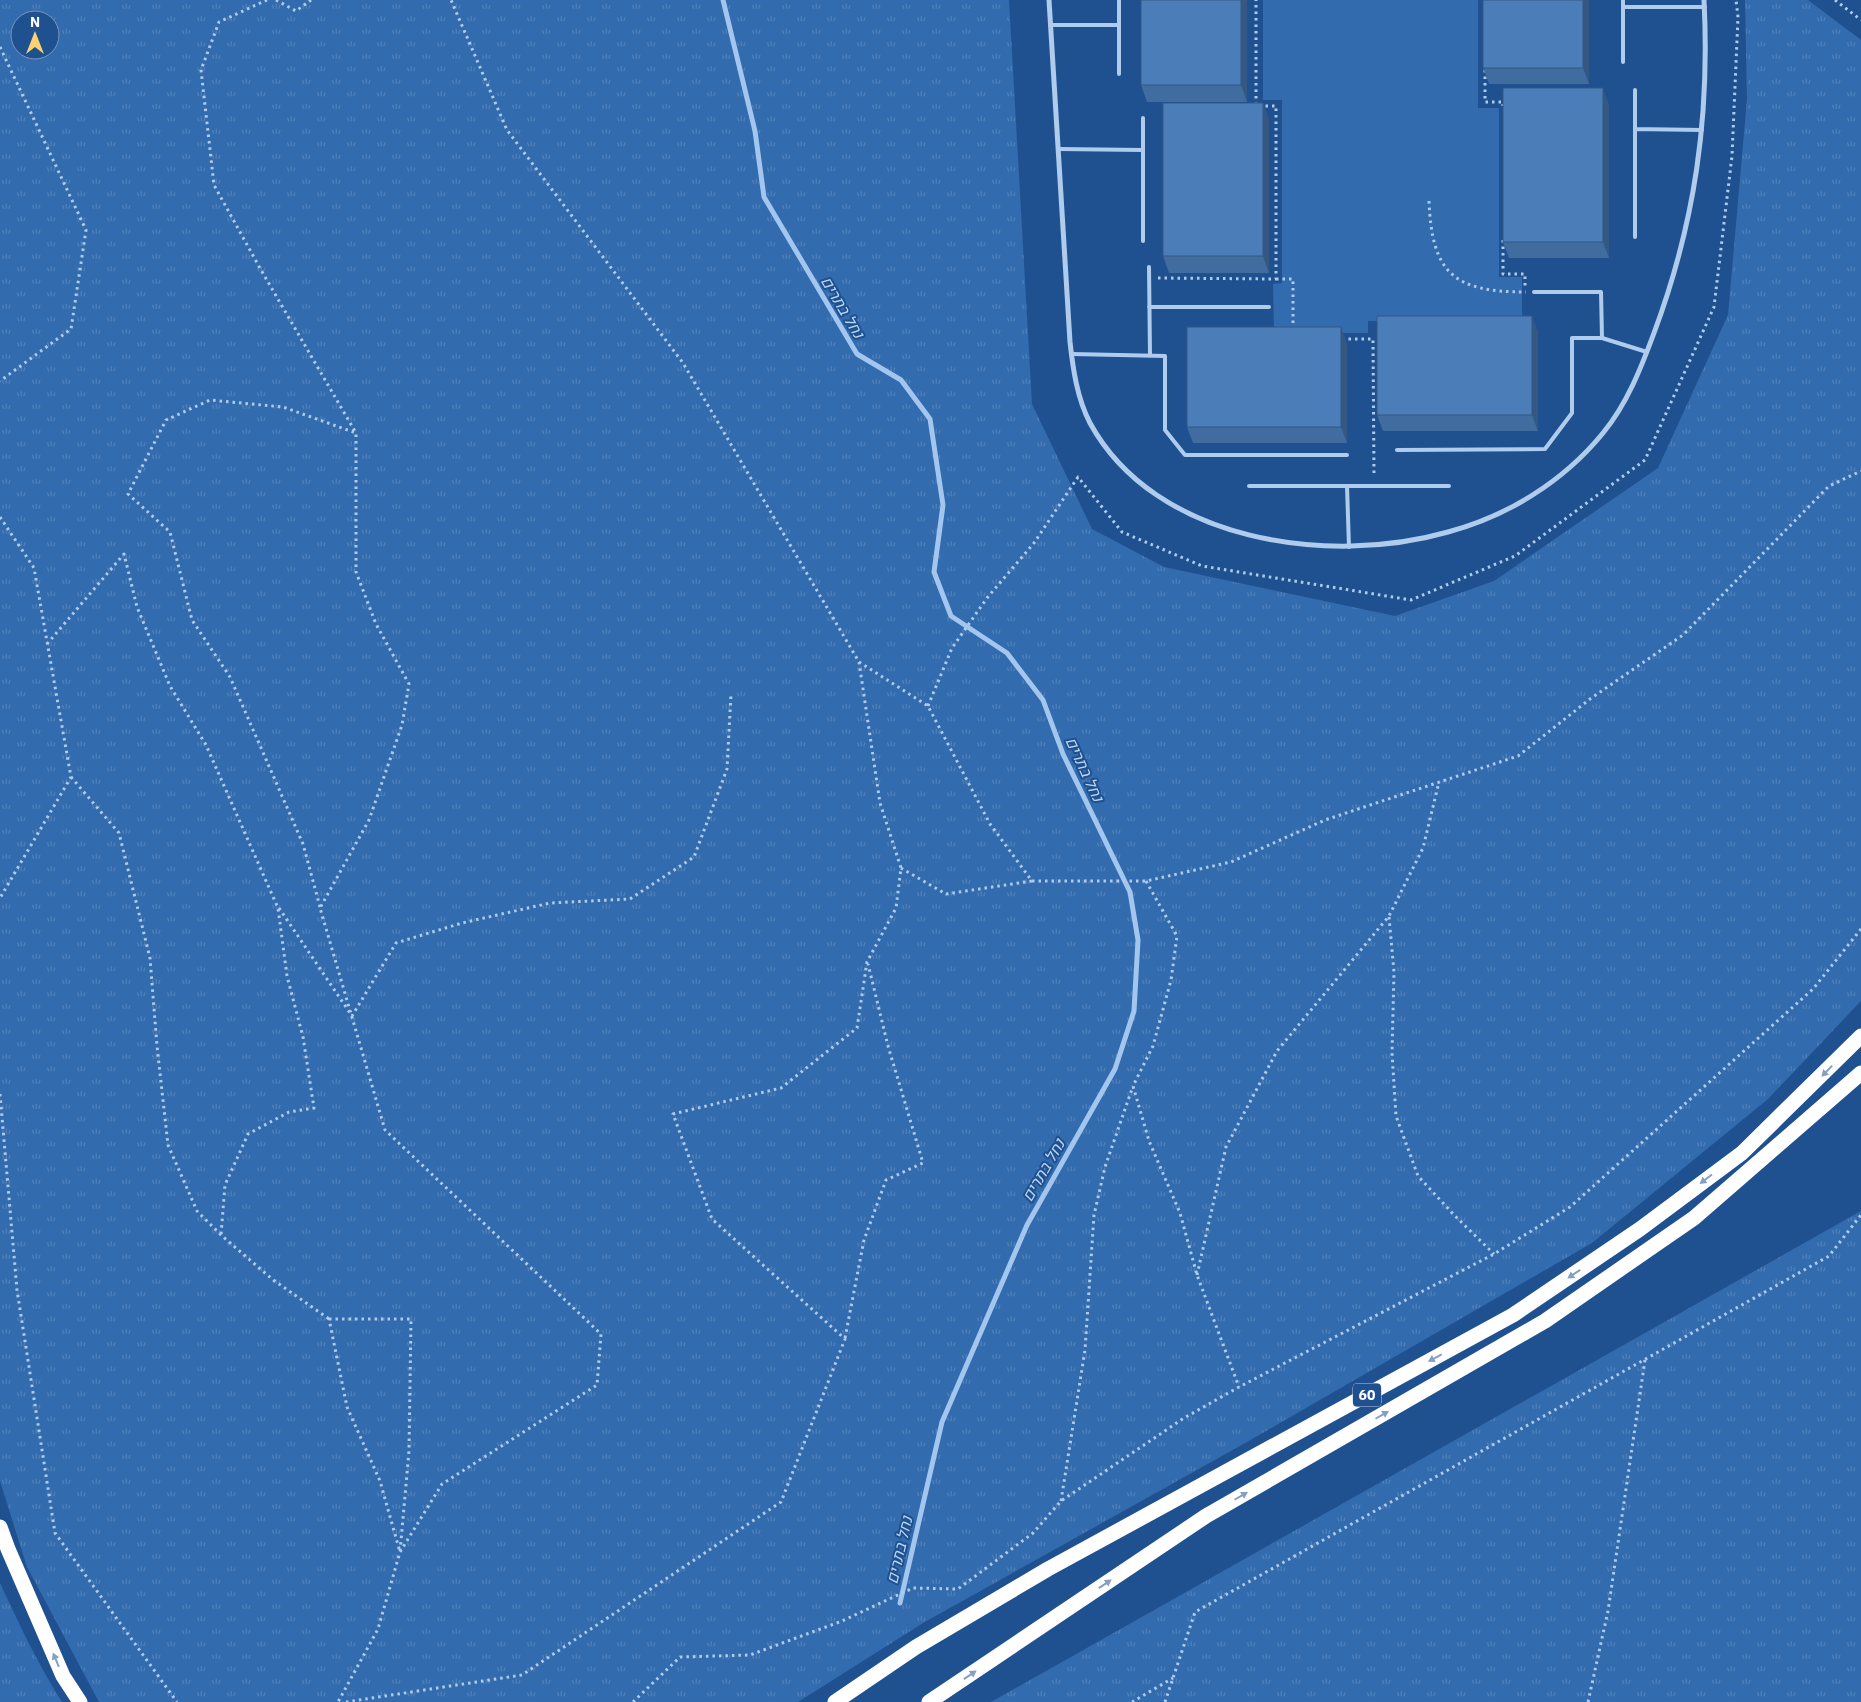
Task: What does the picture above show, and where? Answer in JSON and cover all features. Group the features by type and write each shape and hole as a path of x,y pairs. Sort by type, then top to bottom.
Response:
{"highway":[{"name":"60","path":"836,1702 916,1648 1048,1569 1513,1315 1640,1229 1742,1153 1861,1036"},
{"name":"60","path":"929,1702 1206,1516 1546,1321 1694,1218 1861,1073"},
{"path":"0,1527 63,1676 80,1702"}],"street":[{"path":"1049,0 1072,354 1075,383 1089,422 1111,456 1142,486 1181,510 1228,529 1284,542 1349,547 1400,543 1449,532 1494,516 1536,493 1573,465 1604,432 1629,394 1664,308 1688,220 1703,130 1706,62 1704,0"}],"lane":[{"path":"1119,0 1119,74"},
{"path":"1623,0 1623,62"},
{"path":"1623,7 1705,7"},
{"path":"1050,25 1119,25"},
{"path":"1635,90 1635,237"},
{"path":"1142,118 1142,241"},
{"path":"1635,129 1703,130"},
{"path":"1058,149 1142,150"},
{"path":"1149,267 1150,356"},
{"path":"1534,292 1601,292 1602,338"},
{"path":"1149,307 1269,307"},
{"path":"1397,450 1545,448 1572,414 1572,338 1602,338 1647,352"},
{"path":"1072,354 1165,356 1165,430 1185,455 1347,455"},
{"path":"1249,486 1449,486"},
{"path":"1348,486 1349,547"}],"path":[{"path":"267,0 219,22 201,70 214,185 356,433 356,572 376,624 409,684 402,725 369,820 320,908"},
{"path":"276,0 296,11 311,0"},
{"path":"451,0 507,130 683,363 859,662 880,803 901,868 896,908 867,962 857,1028 781,1088 673,1114 712,1219 845,1339"},
{"path":"1256,0 1256,106 1276,106 1276,279"},
{"path":"1835,0 1861,20"},
{"path":"0,48 86,230 70,329 0,381"},
{"path":"1485,65 1485,102 1503,102 1503,112"},
{"path":"1429,201 1432,239 1437,255 1445,268 1457,278 1473,286 1494,290 1534,292"},
{"path":"1503,236 1503,274 1525,274 1525,292"},
{"path":"1149,278 1292,279 1292,339"},
{"path":"1338,339 1373,339 1374,486"},
{"path":"356,433 283,407 210,400 166,420 128,494 170,532 192,620 230,677 303,844 384,1130 601,1334 596,1385 442,1484 400,1552"},
{"path":"901,868 946,894 1032,881 1146,881 1230,862 1325,820 1518,756 1590,699 1683,635 1829,486 1861,471"},
{"path":"0,517 34,568 70,777 119,833 150,958 168,1145 197,1211 221,1235 272,1279 329,1319 411,1319 409,1451 400,1552 378,1629 338,1702"},
{"path":"47,644 124,554 137,607 170,686 206,745 278,908 352,1016"},
{"path":"859,662 928,706 990,824 1032,881"},
{"path":"352,1016 396,943 462,923 550,903 630,899 694,857 727,769 731,694"},
{"path":"0,898 70,777"},
{"path":"1197,1275 1226,1147 1277,1051 1389,916 1423,848 1439,782"},
{"path":"1061,1501 1085,1350 1094,1216 1105,1167 1133,1086 1153,1046 1171,980 1177,936 1146,881"},
{"path":"221,1235 226,1185 248,1134 289,1112 314,1108 303,1038 287,976 278,908"},
{"path":"1389,916 1394,972 1392,1053 1396,1116 1418,1176 1454,1216 1494,1254"},
{"path":"633,1702 680,1657 750,1655 842,1621 913,1588 958,1589 1032,1533 1061,1501 1184,1418 1239,1387 1494,1254 1570,1207 1813,989 1861,929"},
{"path":"346,1702 522,1675 781,1502 845,1339 864,1240 886,1180 924,1163 888,1046 867,962"},
{"path":"1133,1086 1149,1141 1180,1213 1197,1275 1239,1387"},
{"path":"0,1094 17,1290 55,1533 177,1702"},
{"path":"1165,1702 1195,1612 1828,1256 1861,1215"},
{"path":"329,1319 347,1407 380,1481 400,1552"},
{"path":"1588,1702 1608,1611 1645,1360"},
{"path":"1132,1702 1173,1678"}],"green space":[{"path":"0,0 1009,0 1032,404 1092,529 1164,567 1395,616 1494,581 1658,468 1728,315 1747,99 1745,0 1808,0 1861,40 1861,1001 1768,1099 1592,1243 1247,1442 923,1623 798,1702 99,1702 27,1567 0,1481"},
{"path":"1263,0 1478,0 1478,108 1499,108 1499,277 1522,277 1522,321 1368,321 1368,333 1274,333 1273,284 1282,283 1282,100 1263,100"},
{"path":"1861,1211 1861,1702 991,1702"},
{"path":"0,1583 37,1658 62,1702 0,1702"}],"building":[{"path":"1141,0 1241,0 1241,85 1141,85"},
{"path":"1483,0 1583,0 1583,68 1483,68"},
{"path":"1503,88 1603,88 1603,242 1503,242"},
{"path":"1163,103 1263,103 1263,256 1163,256"},
{"path":"1377,316 1532,316 1532,415 1377,415"},
{"path":"1187,327 1341,327 1341,427 1187,427"}],"waterway":[{"name":"נחל בתרים","path":"723,0 755,131 764,197 857,354 901,380 930,419 943,505 934,572 951,616 1007,653 1043,700 1063,754 1130,892 1138,940 1134,1011 1115,1069 1027,1225 942,1422 900,1603"}]}
